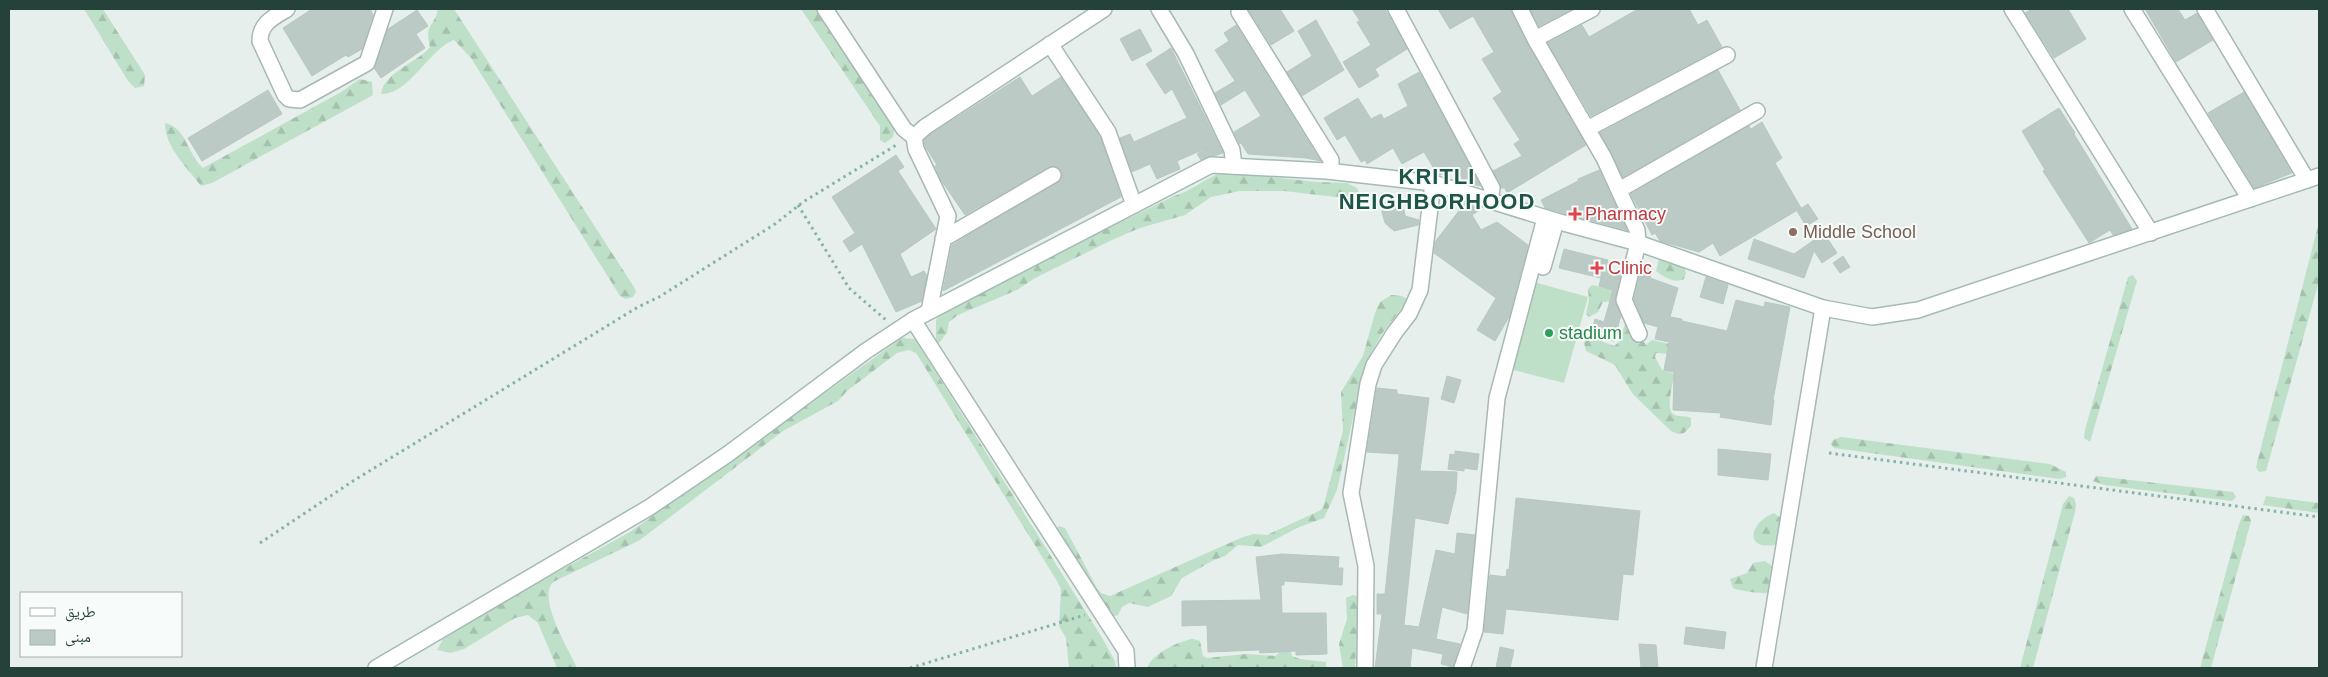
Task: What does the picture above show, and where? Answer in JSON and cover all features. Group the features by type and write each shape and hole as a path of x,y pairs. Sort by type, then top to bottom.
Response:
{"street":[{"path":"288,9 266,22 260,34 260,40 285,94 294,101 300,100 367,63 385,9"},
{"path":"825,9 904,129 914,137 916,149 948,216 949,236 929,312"},
{"path":"914,137 925,127 1104,9"},
{"path":"1159,9 1190,62 1232,150 1234,166"},
{"path":"1396,9 1492,188 1490,201"},
{"path":"1520,9 1535,39 1604,158 1637,230 1638,243 1624,300 1639,334"},
{"path":"1535,39 1592,9"},
{"path":"2012,9 2151,233"},
{"path":"2132,9 2250,199"},
{"path":"376,668 657,502 728,454 913,320 1211,165 1331,171 1433,183 1550,220 1638,243 1823,308 1872,317 1918,310 2313,178 2205,9"},
{"path":"1239,12 1331,160 1331,171"},
{"path":"1050,44 1108,132 1134,205"},
{"path":"1587,130 1727,55"},
{"path":"1619,190 1757,111"},
{"path":"949,236 1053,175"},
{"path":"1365,668 1366,566 1351,494 1368,384 1374,365 1409,314 1420,290 1433,183"},
{"path":"1462,668 1475,630 1497,398 1531,274 1541,276 1550,220"},
{"path":"1764,668 1823,308"},
{"path":"913,320 1126,651 1127,668"}],"path":[{"path":"260,543 353,481 638,307 676,286 775,224 798,205 897,144 914,137"},
{"path":"798,205 849,288 899,329"},
{"path":"1829,453 2319,517"},
{"path":"910,668 1100,610"}],"green space":[{"path":"84,9 103,9 145,75 144,86 135,88 128,81"},
{"path":"438,9 454,9 634,287 636,292 633,297 626,299 620,296 471,58 454,40 436,52 400,88 391,93 381,94 383,86 394,74 430,47 428,33"},
{"path":"801,9 818,9 895,126 893,137 885,143 880,140 880,126"},
{"path":"360,79 372,82 373,95 212,183 201,186 178,157 166,132 165,123 178,130 197,162 203,168 341,92"},
{"path":"1222,172 1317,182 1347,183 1357,188 1359,194 1353,199 1284,191 1240,191 1211,197 1185,215 1140,228 1114,239 1035,278 1017,290 958,315 949,322 947,333 939,343 936,340 936,320 944,309"},
{"path":"2319,222 2319,281 2266,471 2259,472 2256,467"},
{"path":"1659,259 1684,267 1686,273 1684,279 1673,280 1656,271"},
{"path":"2133,275 2137,281 2090,442 2084,438 2085,430 2128,277"},
{"name":"stadium","path":"1534,282 1588,297 1564,383 1510,369"},
{"path":"1592,285 1615,290 1616,295 1614,301 1603,302 1598,312 1589,317 1586,314 1589,300 1588,289"},
{"path":"1391,295 1402,296 1408,300 1381,335 1365,364 1337,490 1324,518 1299,527 1261,547 1238,545 1225,556 1182,578 1171,596 1148,607 1129,603 1122,607 1118,615 1112,617 1065,543 1055,531 1059,526 1065,528 1097,588 1101,593 1110,596 1243,537 1254,534 1267,535 1319,511 1323,508 1343,431 1341,392 1363,356 1380,302"},
{"path":"1630,323 1646,345 1652,340 1670,344 1669,354 1656,353 1655,357 1662,370 1679,375 1680,382 1673,381 1670,410 1675,415 1691,418 1691,426 1684,433 1678,434 1671,431 1642,403 1632,393 1615,365 1586,351 1584,343 1587,338 1591,337 1614,346 1619,342 1625,324"},
{"path":"902,338 915,339 1101,636 1115,661 1116,668 1069,668 1066,638 1059,626 1061,589 1057,581 916,353 909,350 897,353 847,391 838,401 783,431 640,540 553,582 549,590 551,612 577,668 557,668 538,623 528,615 515,618 464,649 451,653 437,650 443,639 501,603 630,532"},
{"path":"1841,437 2050,464 2066,472 2066,477 2060,479 1834,448 1831,444 1833,440"},
{"path":"2096,476 2233,492 2236,497 2232,501 2104,485 2093,481"},
{"path":"2069,496 2074,498 2076,504 2075,512 2033,668 2020,668 2063,504"},
{"path":"2266,496 2319,503 2319,513 2263,505"},
{"path":"1774,513 1782,519 1780,538 1775,545 1758,543 1754,539 1755,528 1766,517"},
{"path":"2243,515 2249,516 2251,521 2211,668 2200,668 2239,524"},
{"path":"1765,561 1772,566 1775,573 1770,593 1751,592 1733,588 1730,579 1747,573 1753,563"},
{"path":"1353,595 1359,597 1355,668 1343,668 1339,644 1347,619 1346,598"},
{"path":"1193,639 1200,641 1203,656 1207,658 1246,654 1276,656 1283,647 1290,649 1292,656 1300,659 1326,662 1326,667 1148,668 1154,658 1160,653 1181,642"}],"building":[{"path":"312,9 370,9 373,15 362,49 348,57 346,55 312,76 283,28"},
{"path":"1248,9 1280,9 1294,31 1271,45"},
{"path":"1352,9 1385,9 1407,49 1375,69 1379,76 1359,88 1343,62 1371,45 1357,22 1360,21"},
{"path":"1438,9 1511,9 1527,43 1586,145 1507,193 1505,188 1501,188 1493,171 1522,156 1514,144 1520,140 1493,98 1502,92 1482,59 1494,52 1473,16 1450,29"},
{"path":"1530,9 1572,9 1539,26"},
{"path":"1638,9 1689,9 1698,25 1707,20 1722,47 1591,116 1548,43 1582,25 1589,37"},
{"path":"2032,9 2068,9 2086,39 2054,58 2025,13"},
{"path":"2145,9 2178,9 2185,20 2197,13 2213,40 2176,62"},
{"path":"417,10 428,26 416,34 425,48 381,78 374,68 388,29"},
{"path":"1316,20 1344,70 1302,96 1287,72 1312,56 1298,31"},
{"path":"1236,25 1321,161 1306,158 1248,154 1240,144 1234,132 1261,116 1245,90 1221,105 1215,93 1235,81 1215,50 1229,41 1224,33"},
{"path":"1140,29 1152,51 1132,61 1120,39"},
{"path":"1171,48 1223,153 1201,160 1197,154 1209,147 1177,161 1180,169 1157,179 1150,164 1132,172 1120,138 1130,134 1134,142 1187,118 1172,89 1165,94 1146,64"},
{"path":"1718,70 1740,110 1623,177 1600,133"},
{"path":"1419,72 1481,186 1464,183 1456,167 1440,175 1437,174 1424,152 1402,164 1393,148 1367,164 1365,160 1361,162 1345,135 1337,140 1324,118 1358,98 1371,119 1381,114 1384,119 1408,106 1398,84"},
{"path":"1020,77 1032,96 1061,77 1100,136 1121,197 943,291 952,245 1061,179 1062,174 1058,167 1049,167 965,215 941,180 935,166 937,165 925,146 924,140 931,134"},
{"path":"268,90 282,114 202,161 188,138"},
{"path":"2244,92 2292,173 2254,188 2208,113"},
{"path":"2059,108 2132,229 2113,235 2110,230 2089,243 2043,171 2045,170 2022,131"},
{"path":"1762,122 1782,158 1775,163 1801,208 1720,256 1713,243 1699,252 1660,241 1655,233 1652,235 1631,194 1749,126 1751,129"},
{"path":"896,155 904,167 898,171 936,229 900,254 911,277 924,271 927,276 922,301 896,312 862,244 850,252 843,241 855,233 832,197"},
{"path":"1599,170 1627,230 1545,208 1541,200 1578,181 1578,179"},
{"path":"1401,199 1399,207 1404,210 1405,216 1419,220 1418,225 1394,231 1385,223 1382,212 1384,203"},
{"path":"1465,203 1481,209 1472,215 1481,230 1497,222 1528,245 1509,317 1495,341 1477,330 1496,298 1434,253 1435,242"},
{"path":"1808,204 1818,219 1806,226 1797,211"},
{"path":"1824,233 1837,253 1822,263 1814,251 1804,278 1748,259 1754,239 1794,254"},
{"path":"1564,249 1608,260 1606,269 1621,273 1615,298 1621,315 1614,341 1591,335 1595,319 1604,322 1613,290 1599,286 1601,278 1559,268"},
{"path":"1843,256 1850,267 1840,273 1833,263"},
{"path":"1642,266 1653,268 1650,278 1678,288 1670,317 1682,319 1682,321 1727,331 1736,300 1764,307 1765,302 1790,307 1773,400 1771,425 1720,417 1721,413 1673,410 1674,372 1664,370 1669,342 1655,339 1658,327 1644,323 1634,299"},
{"path":"1706,277 1728,285 1723,304 1700,297"},
{"path":"1447,376 1461,380 1454,403 1441,399"},
{"path":"1377,388 1397,390 1397,394 1429,398 1420,471 1457,472 1456,491 1448,524 1415,518 1404,625 1419,627 1436,550 1455,554 1457,533 1475,535 1467,614 1442,607 1436,639 1460,644 1453,667 1441,664 1443,654 1412,648 1410,668 1375,668 1382,614 1377,614 1377,594 1385,594 1399,457 1399,454 1367,452"},
{"path":"1718,449 1771,454 1768,480 1718,475"},
{"path":"1455,451 1479,454 1477,470 1464,468 1464,471 1448,469 1450,454 1455,455"},
{"path":"1516,498 1640,511 1633,575 1623,574 1618,620 1506,609 1503,634 1484,632 1490,575 1506,577 1507,569 1509,570"},
{"path":"1282,554 1339,557 1338,568 1343,568 1342,585 1284,581 1284,585 1281,585 1282,613 1326,613 1327,654 1296,655 1296,651 1260,653 1259,650 1208,652 1207,625 1182,626 1182,601 1261,600 1256,557"},
{"path":"1686,627 1726,632 1724,649 1684,644"},
{"path":"1639,644 1656,645 1658,668 1641,668"},
{"path":"1500,647 1514,650 1510,668 1496,668"}],"place":[{"name":"Pharmacy","path":"1575,214"},
{"name":"Middle School","path":"1793,232"},
{"name":"Clinic","path":"1597,268"},
{"name":"stadium","path":"1549,333"}],"district":[{"name":"KRITLI NEIGHBORHOOD","path":"1437,189"}]}
